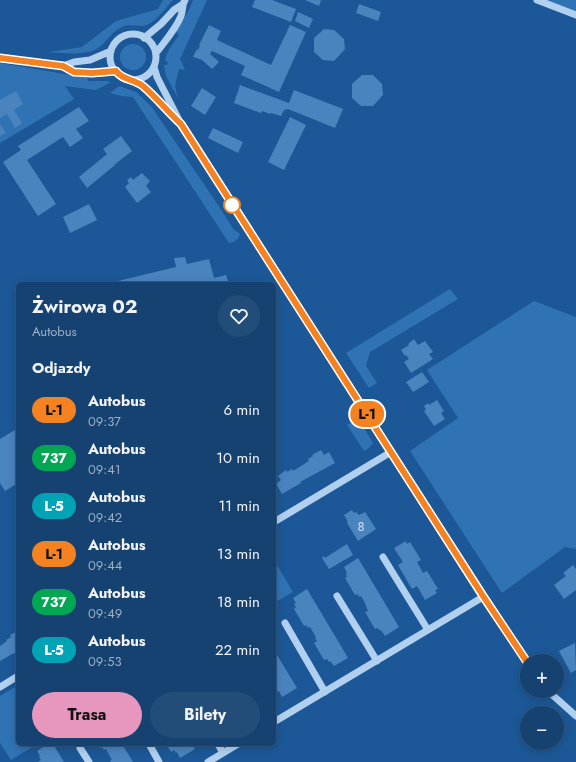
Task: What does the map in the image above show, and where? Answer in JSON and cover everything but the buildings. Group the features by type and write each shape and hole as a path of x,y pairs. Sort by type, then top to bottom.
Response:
{"street":[{"path":"537,0 576,15"},
{"path":"144,38 162,24 174,10 184,2"},
{"path":"156,53 171,34 182,15 184,2"},
{"path":"135,34 144,38 153,46 156,53 154,67 146,76 142,78 134,80 125,79 112,67 110,58 114,44 127,35 135,34"},
{"path":"63,66 74,62 90,60 111,51"},
{"path":"0,58 63,66 74,72 92,73 116,71"},
{"path":"154,67 157,77 181,124 522,654"},
{"path":"134,80 143,86 181,124"},
{"path":"276,521 391,452"},
{"path":"383,557 428,630"},
{"path":"337,596 377,661"},
{"path":"276,721 483,596"},
{"path":"285,623 325,692"},
{"path":"0,687 16,677"},
{"path":"556,698 576,716"},
{"path":"150,746 159,762"},
{"path":"219,746 223,753"},
{"path":"208,762 235,746"},
{"path":"80,748 89,762"}],"shaded area":[{"path":"163,0 173,0 152,22 143,26 130,25 122,27 97,49 84,53 49,52 82,47 116,21 158,9"},
{"path":"193,0 207,0 180,59 185,70 179,69 175,86 178,98 166,76 164,65 167,65 168,62 165,61 167,54 170,47 179,35 176,32"},
{"path":"543,0 576,0 576,12"},
{"path":"133,44 142,48 146,57 142,66 133,70 124,66 120,57 124,48"},
{"path":"0,63 76,76 87,76 88,81 111,82 96,90 65,86 74,99 0,143"},
{"path":"119,86 136,92 151,106 234,230 240,234 236,240 229,243 133,97 110,93"},
{"path":"450,289 458,299 370,352 366,366 377,383 369,388 346,353"},
{"path":"534,301 576,317 576,549 565,547 502,593 410,451 458,418 427,370"},
{"path":"358,418 373,443 364,451 347,425"},
{"path":"276,563 293,592 276,602"},
{"path":"16,686 16,746 34,746 11,760 0,743 0,696"}],"bus line":[{"name":"L-1","path":"0,58 63,66 74,72 102,73 116,71 125,79 134,80 143,86 181,124 522,654"}]}
